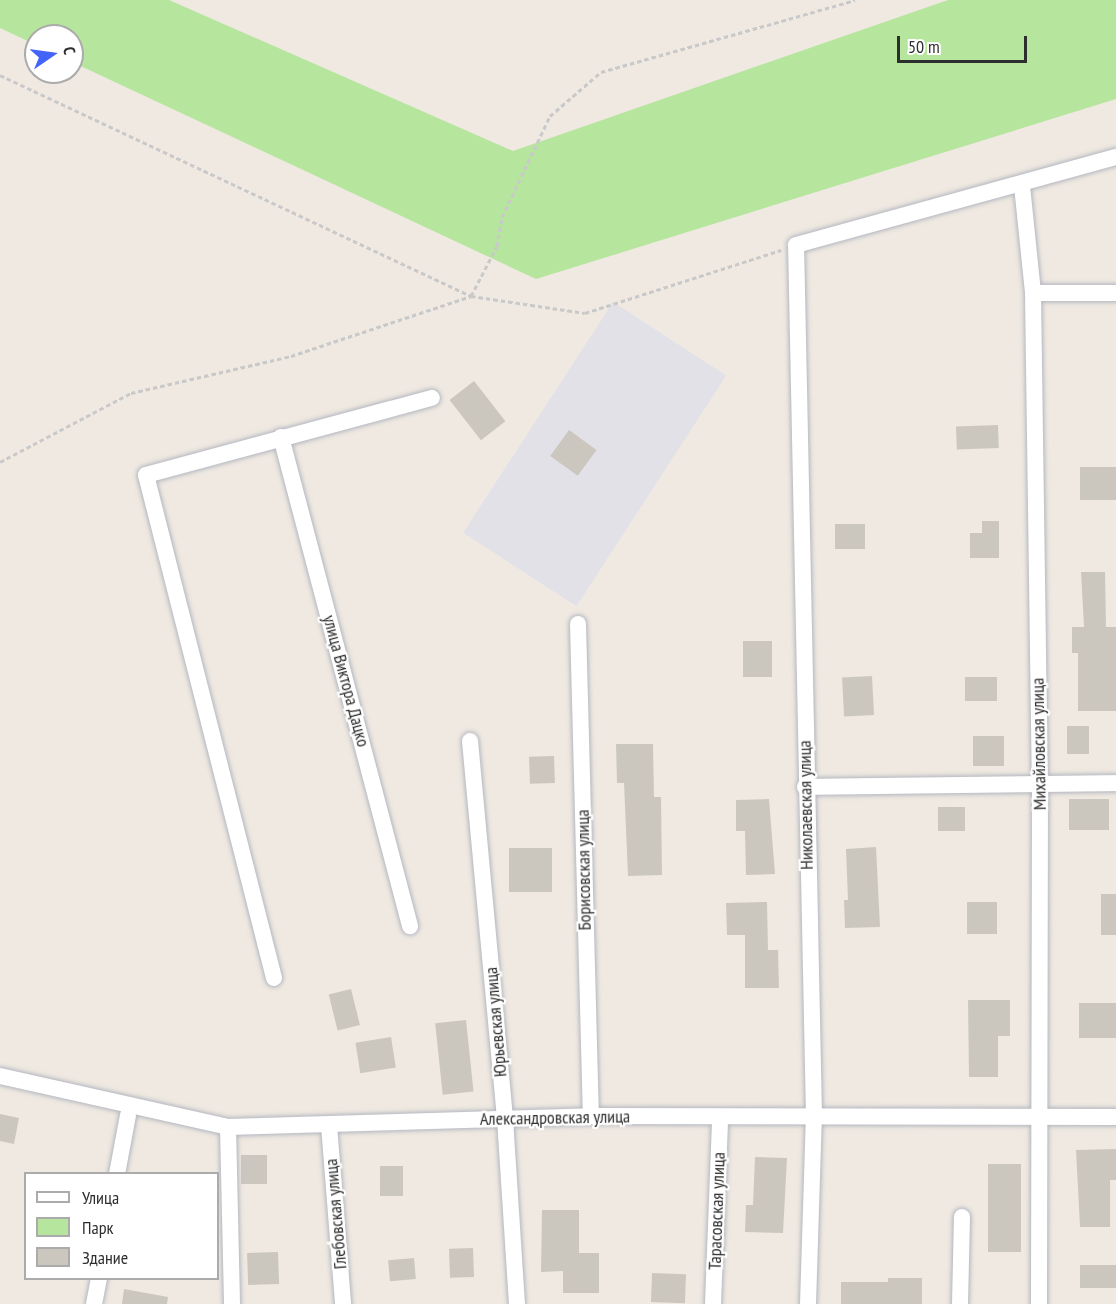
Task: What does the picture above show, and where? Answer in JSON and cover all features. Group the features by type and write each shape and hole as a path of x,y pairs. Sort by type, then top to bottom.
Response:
{"street":[{"path":"796,245 1022,186 1116,157"},
{"name":"Михайловская улица","path":"1022,186 1033,293 1040,784 1038,1116 1040,1304"},
{"name":"Николаевская улица","path":"796,245 799,306 805,787 814,1116 808,1304"},
{"path":"1033,293 1116,293"},
{"path":"274,978 146,475 432,398"},
{"name":"улица Виктора Дацко","path":"281,437 410,926"},
{"name":"Борисовская улица","path":"578,624 591,1116"},
{"name":"Юрьевская улица","path":"470,741 505,1119 517,1304"},
{"path":"805,787 1116,783"},
{"name":"Александровская улица","path":"0,1076 228,1127 591,1116 1116,1117"},
{"path":"117,1172 128,1115"},
{"name":"Тарасовская улица","path":"713,1304 720,1118"},
{"name":"Глебовская улица","path":"329,1125 343,1304"},
{"path":"228,1127 232,1304"},
{"path":"960,1304 962,1217"},
{"path":"94,1304 99,1280"}],"path":[{"path":"0,462 131,393 291,356 471,296 496,246 502,217 550,116 601,72 855,0"},
{"path":"0,75 471,296 585,312 796,245"}],"shaded area":[{"path":"613,302 726,376 576,606 463,533"}],"green space":[{"path":"0,0 169,0 513,151 948,0 1116,0 1116,99 536,279 84,68 84,24 24,24 24,39 0,28"}],"building":[{"path":"474,381 505,421 481,440 450,400"},
{"path":"998,425 999,448 957,449 956,426"},
{"path":"569,430 597,450 578,476 550,456"},
{"path":"1080,467 1116,467 1116,500 1080,500"},
{"path":"982,521 999,521 999,558 970,558 970,533 982,533"},
{"path":"835,524 865,524 865,549 835,549"},
{"path":"1081,572 1105,572 1106,627 1116,627 1116,711 1078,711 1078,653 1072,653 1072,627 1084,627"},
{"path":"743,641 772,641 772,677 743,677"},
{"path":"872,676 874,715 844,717 842,678"},
{"path":"965,677 997,677 997,701 965,701"},
{"path":"1067,726 1089,726 1089,754 1067,754"},
{"path":"973,736 1004,736 1004,766 973,766"},
{"path":"616,744 653,744 654,797 661,797 662,875 628,876 624,783 617,783"},
{"path":"554,756 555,783 530,784 529,757"},
{"path":"769,799 775,874 746,875 745,831 736,831 736,800"},
{"path":"1069,799 1109,799 1109,830 1069,830"},
{"path":"938,807 965,807 965,831 938,831"},
{"path":"876,847 880,927 845,928 844,900 848,900 846,849"},
{"path":"509,848 552,848 552,892 509,892"},
{"path":"1101,894 1116,894 1116,935 1101,935"},
{"path":"767,902 768,950 778,950 779,988 745,988 745,935 727,935 726,903"},
{"path":"967,902 997,902 997,934 967,934"},
{"path":"351,989 360,1025 338,1030 329,995"},
{"path":"968,1000 1010,1000 1010,1036 998,1036 998,1077 969,1077"},
{"path":"1079,1003 1116,1003 1116,1038 1079,1038"},
{"path":"466,1020 474,1092 443,1095 435,1023"},
{"path":"391,1037 396,1068 360,1073 355,1043"},
{"path":"0,1114 19,1118 14,1144 0,1141"},
{"path":"1116,1149 1116,1180 1110,1180 1110,1227 1080,1227 1076,1150"},
{"path":"241,1155 267,1155 267,1184 241,1184"},
{"path":"755,1157 787,1158 783,1233 745,1232 746,1205 753,1205"},
{"path":"988,1164 1021,1164 1021,1252 988,1252"},
{"path":"380,1166 403,1166 403,1196 380,1196"},
{"path":"542,1210 579,1210 579,1253 599,1253 599,1293 563,1293 563,1271 541,1272"},
{"path":"473,1248 474,1277 450,1278 449,1249"},
{"path":"278,1252 279,1284 248,1285 247,1253"},
{"path":"414,1258 416,1279 390,1281 388,1260"},
{"path":"1080,1265 1116,1265 1116,1288 1080,1288"},
{"path":"652,1273 686,1274 685,1303 651,1302"},
{"path":"888,1278 922,1278 922,1304 841,1304 841,1282 888,1282"},
{"path":"124,1289 168,1297 167,1304 122,1304"}]}
